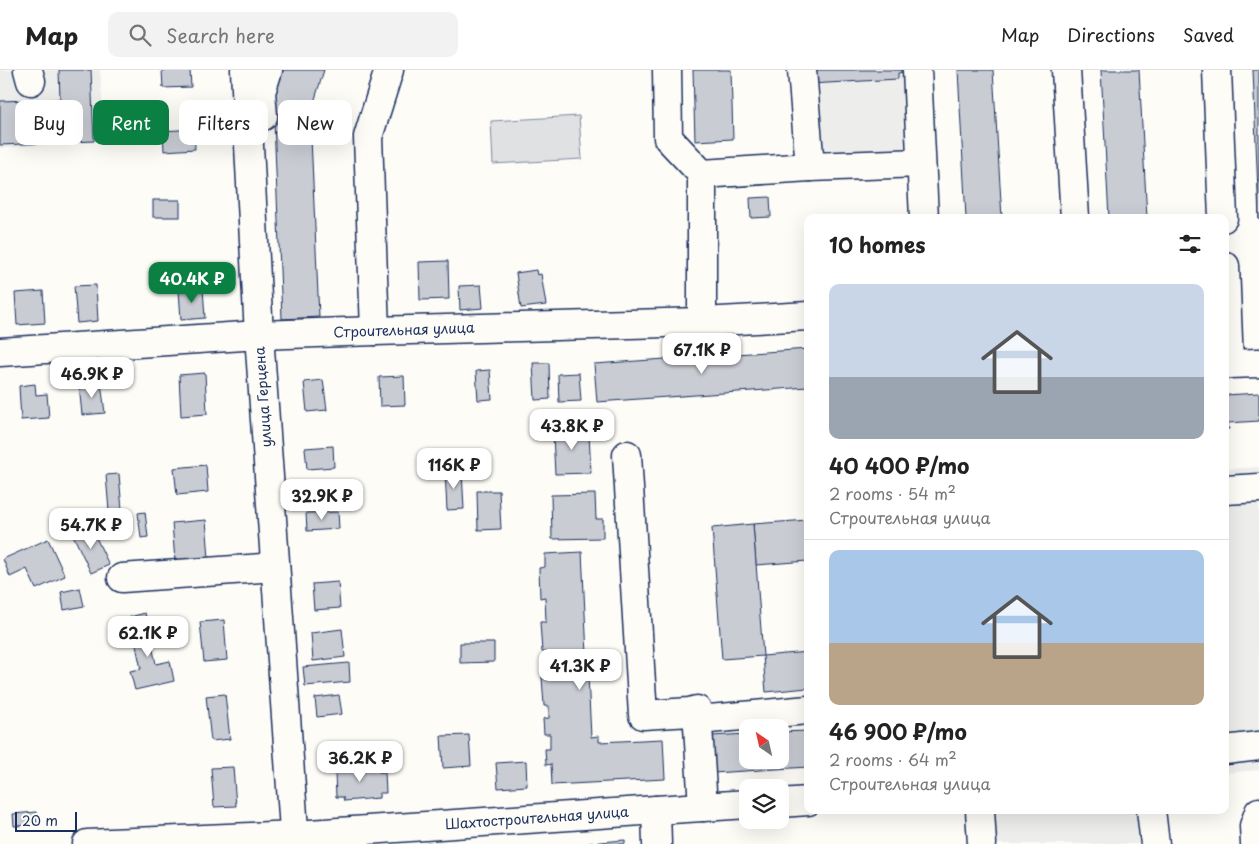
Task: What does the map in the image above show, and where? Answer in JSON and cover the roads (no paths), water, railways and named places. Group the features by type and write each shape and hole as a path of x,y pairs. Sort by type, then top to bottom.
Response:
{"street":[{"name":"улица Герцена","path":"246,70 267,335 275,567 295,839"},
{"path":"376,331 368,137 389,70"},
{"path":"667,70 668,138 702,174 702,322"},
{"path":"802,70 810,167"},
{"path":"917,70 924,214"},
{"path":"1066,70 1075,214"},
{"path":"1217,70 1223,214"},
{"path":"261,77 267,335"},
{"path":"702,174 810,167 922,163"},
{"name":"Строительная улица","path":"0,352 267,335 702,322 804,316"},
{"path":"1229,364 1259,363"},
{"path":"627,455 643,715 697,710 703,807"},
{"path":"1229,490 1259,488"},
{"path":"122,578 275,567"},
{"path":"698,720 804,710"},
{"path":"1229,750 1259,746"},
{"path":"789,802 804,801"},
{"name":"Шахтостроительная улица","path":"87,844 295,839 739,805"},
{"path":"656,810 657,844"},
{"path":"1255,844 1254,826 1259,812"},
{"path":"980,814 982,844"},
{"path":"1151,814 1154,844"}]}
